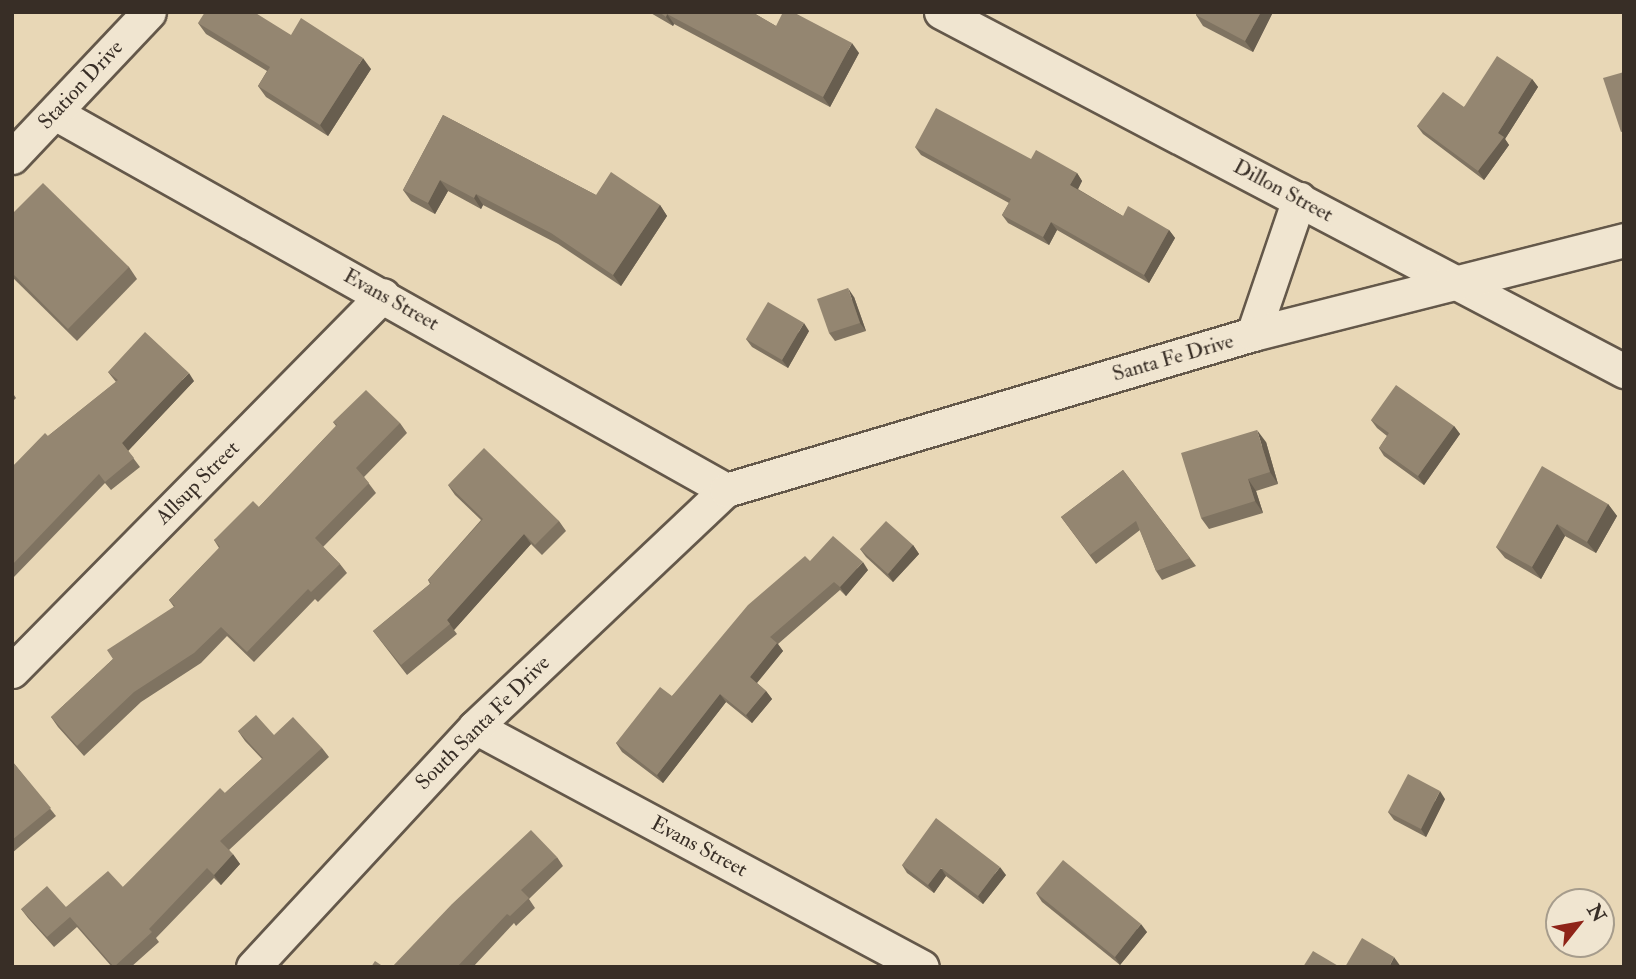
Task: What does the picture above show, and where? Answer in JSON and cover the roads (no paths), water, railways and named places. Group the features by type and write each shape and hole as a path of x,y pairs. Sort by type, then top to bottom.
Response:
{"street":[{"name":"Station Drive","path":"12,157 149,12"},
{"name":"Dillon Street","path":"941,12 1624,372"},
{"name":"Evans Street","path":"55,113 726,490"},
{"path":"1253,334 1298,199"},
{"name":"Santa Fe Drive","path":"726,490 1253,334 1624,240"},
{"name":"Allsup Street","path":"12,671 383,295"},
{"name":"South Santa Fe Drive","path":"253,967 475,727 726,490"},
{"name":"Evans Street","path":"475,727 922,967"}]}
